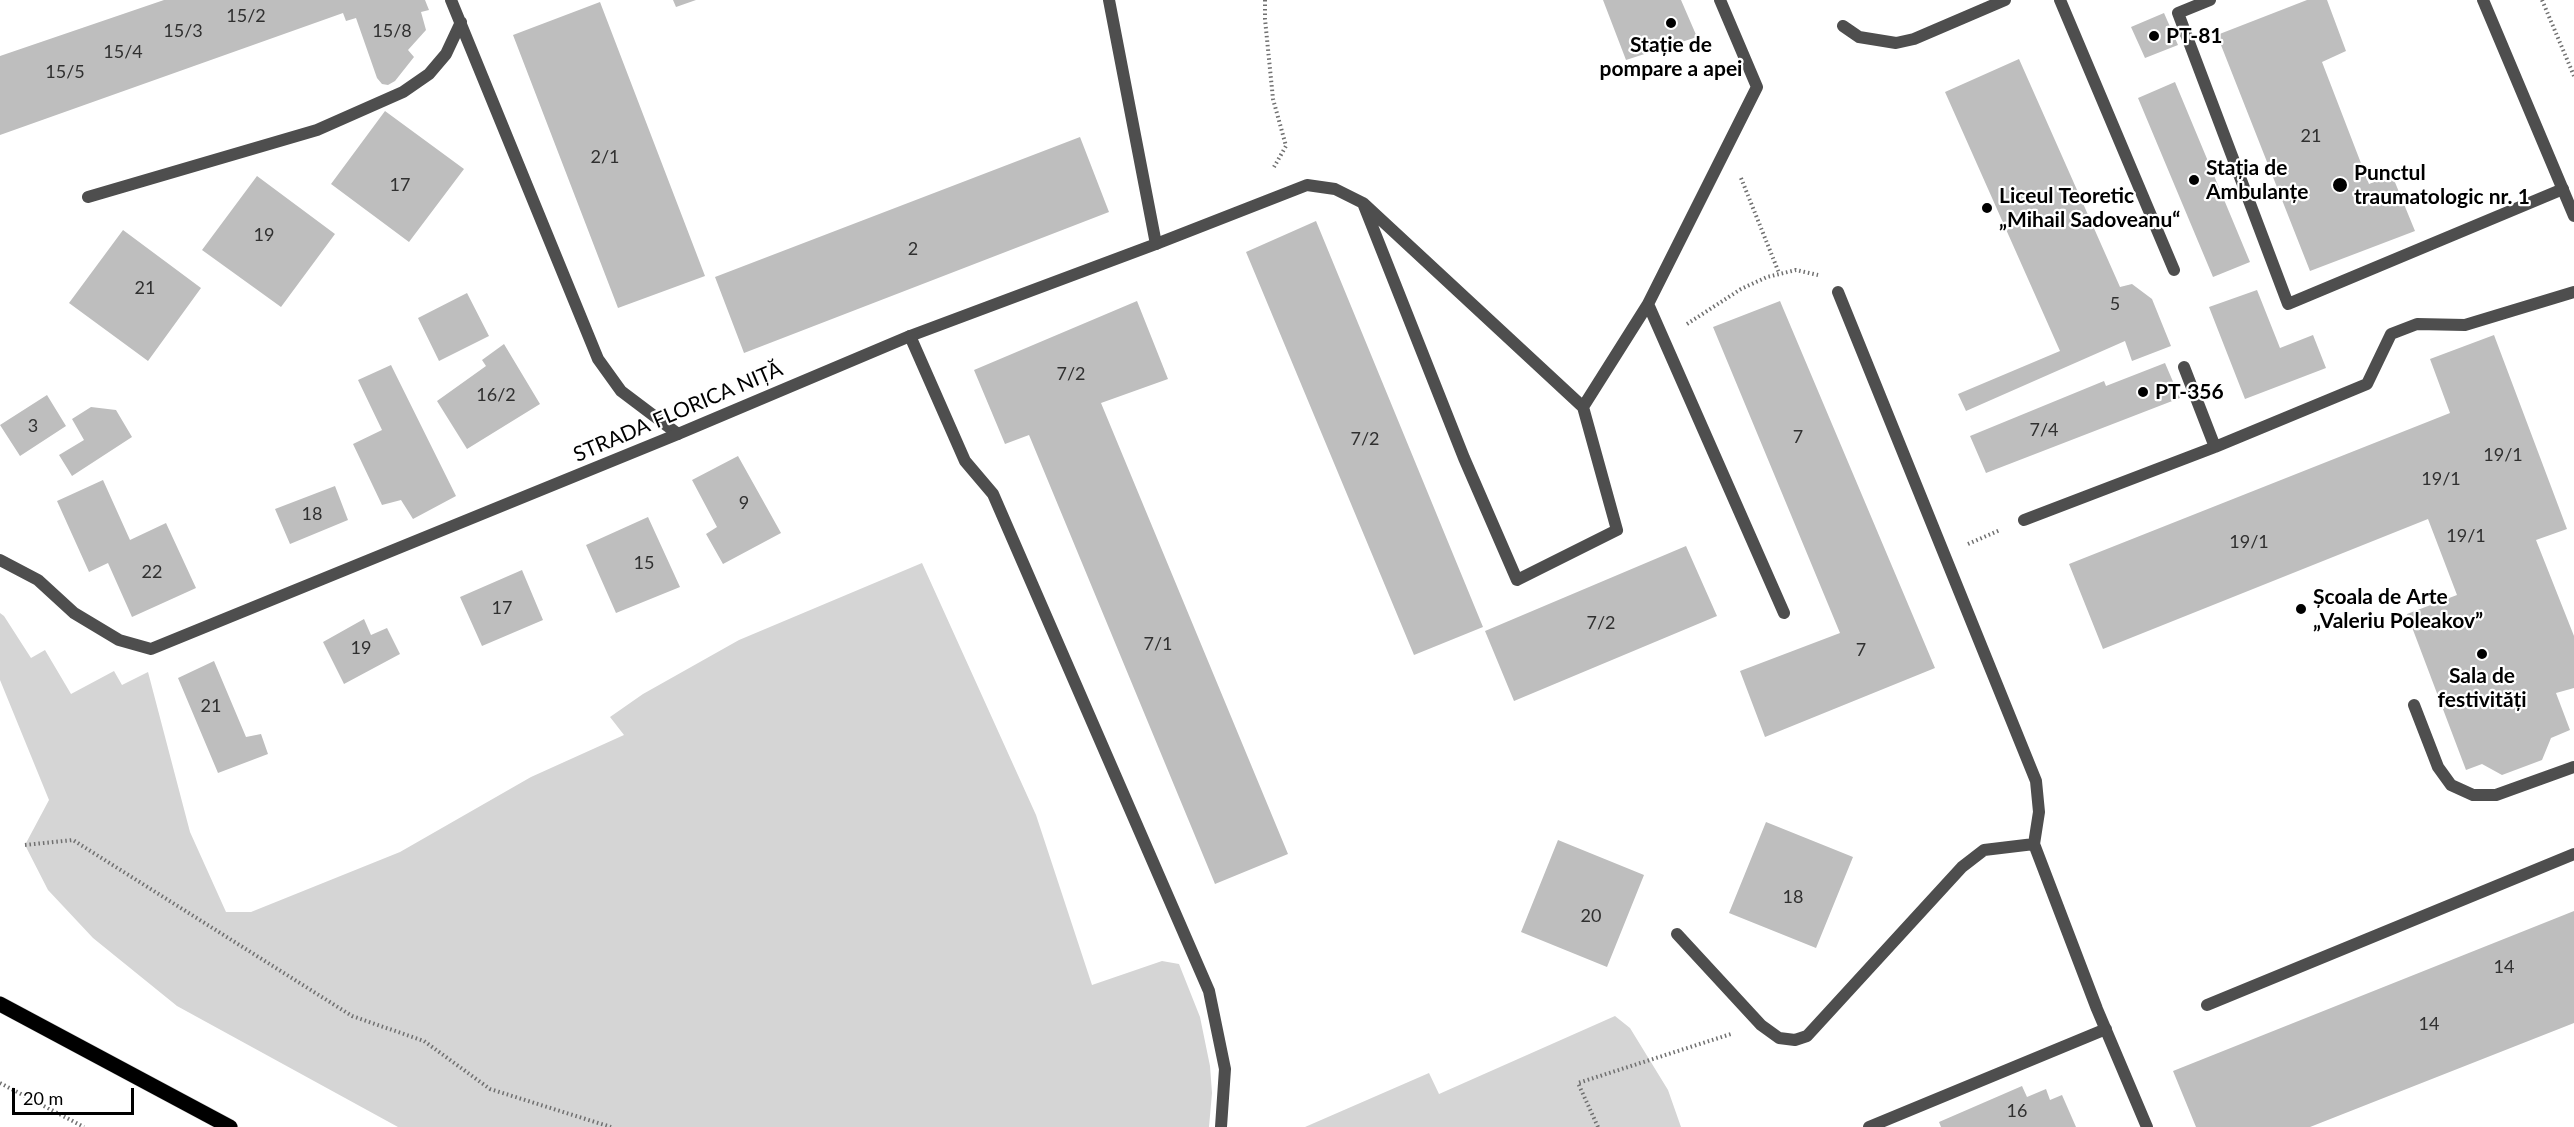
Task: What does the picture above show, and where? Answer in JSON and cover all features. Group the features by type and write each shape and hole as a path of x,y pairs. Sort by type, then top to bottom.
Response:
{"main road":[{"path":"2,1004 230,1127"}],"street":[{"path":"452,0 598,359 621,390 678,434"},
{"path":"1109,0 1156,244"},
{"path":"1363,202 1464,458 1517,580 1617,531 1583,407 1648,304 1757,87 1719,0"},
{"path":"1843,26 1859,37 1896,42 1914,39 2005,0"},
{"path":"2060,0 2174,270"},
{"path":"2210,0 2178,13 2288,304 2563,189"},
{"path":"2483,0 2574,216"},
{"path":"88,197 317,130 394,96 429,74 446,54 461,22"},
{"name":"STRADA FLORICA NIȚĂ","path":"0,560 38,580 74,613 119,640 151,649 678,434 909,336 1307,185 1335,189 1363,202 1583,407"},
{"path":"1838,292 2036,781 2040,812 2034,844 2147,1127"},
{"path":"2024,520 2215,447 2367,384 2391,334 2417,324 2465,325 2574,292"},
{"path":"1648,304 1784,613"},
{"path":"909,336 965,461 993,494 1209,991 1225,1070 1221,1127"},
{"path":"2184,367 2215,447"},
{"path":"2414,705 2438,767 2451,785 2474,795 2496,795 2574,767"},
{"path":"1677,934 1761,1025 1779,1038 1795,1040 1808,1036 1962,867 1983,850 2034,844"},
{"path":"2207,1005 2574,854"},
{"path":"1869,1127 2106,1029"}],"path":[{"path":"1258,204 1286,146 1273,99 1265,0"},
{"path":"2542,0 2574,76"},
{"path":"1727,144 1779,273"},
{"path":"1665,341 1741,289 1779,273 1796,270 1817,274 1838,292"},
{"path":"1967,544 2024,520"},
{"path":"25,846 73,840 352,1016 424,1041 490,1089 610,1127"},
{"path":"1598,1127 1578,1083 1761,1025"},
{"path":"0,1083 84,1127"}],"shaded area":[{"path":"922,563 1036,815 1092,985 1162,961 1179,964 1200,1017 1210,1066 1212,1093 1209,1127 398,1127 177,1006 93,938 48,890 25,845 49,800 0,680 0,613 31,658 45,650 71,694 114,671 122,685 148,672 190,832 226,912 251,912 400,852 531,777 624,735 610,717 643,694 739,640"},
{"path":"1615,1016 1630,1028 1668,1090 1681,1127 1305,1127 1429,1073 1439,1094"}],"building":[{"path":"164,0 425,0 429,10 421,12 426,30 408,50 414,57 395,81 388,85 382,84 377,78 356,18 346,21 343,13 0,135 0,56"},
{"path":"673,0 696,0 676,7"},
{"path":"1603,0 1681,0 1697,37 1626,60"},
{"path":"2307,0 2327,0 2346,51 2322,62 2369,184 2392,175 2415,231 2310,271 2217,35"},
{"path":"600,2 705,276 618,308 513,35"},
{"name":"PT-81","path":"2164,13 2178,45 2145,58 2131,27"},
{"path":"2019,59 2120,287 2132,284 2152,299 2171,346 2132,361 2125,341 1966,411 1958,394 2060,351 1945,92"},
{"name":"Stația de Ambulanțe","path":"2175,82 2250,262 2213,277 2138,98"},
{"path":"385,111 464,169 409,242 331,184"},
{"path":"1080,137 1109,212 744,353 715,277"},
{"path":"257,176 335,234 281,307 202,250"},
{"path":"1316,221 1483,627 1414,655 1246,252"},
{"path":"123,230 201,288 148,361 69,303"},
{"path":"2257,290 2280,348 2313,335 2326,368 2245,399 2209,307"},
{"path":"467,293 489,336 439,361 418,318"},
{"path":"1137,301 1168,379 1101,403 1288,854 1215,884 1029,435 1005,444 974,370"},
{"path":"1780,301 1935,668 1765,737 1740,671 1840,633 1713,327"},
{"path":"2494,335 2567,529 2536,540 2574,636 2574,688 2556,693 2570,730 2551,738 2542,760 2502,775 2482,764 2466,770 2407,614 2457,595 2428,519 2103,649 2069,564 2450,413 2430,359"},
{"path":"504,344 540,404 467,449 437,401 486,366 482,360"},
{"path":"2165,363 2180,398 1986,473 1970,436 2104,381 2106,386"},
{"path":"391,365 456,496 413,519 401,500 382,505 353,444 382,430 358,380"},
{"path":"47,395 66,426 20,456 0,425"},
{"path":"91,407 116,410 132,437 72,476 59,455 84,440 72,419"},
{"path":"738,456 781,533 723,564 706,534 717,527 692,480"},
{"path":"103,480 130,540 166,523 196,588 132,617 108,563 89,572 57,501"},
{"path":"335,486 348,520 290,544 275,509"},
{"path":"648,517 680,587 616,613 586,545"},
{"path":"1686,546 1717,616 1514,701 1485,631"},
{"path":"522,570 543,620 482,646 460,597"},
{"path":"364,619 371,635 387,628 400,654 344,684 323,642"},
{"path":"214,661 246,737 261,734 268,754 218,773 178,678"},
{"path":"1766,822 1853,857 1816,948 1729,913"},
{"path":"1558,840 1644,875 1607,967 1521,932"},
{"path":"2574,911 2574,1023 2310,1127 2196,1127 2173,1071"},
{"path":"2022,1086 2027,1097 2046,1089 2050,1100 2062,1095 2076,1127 1941,1127 1939,1122"}],"place":[{"name":"Stație de pompare a apei","path":"1671,23"},
{"name":"PT-81","path":"2154,36"},
{"name":"Stația de Ambulanțe","path":"2194,180"},
{"name":"Punctul traumatologic nr. 1","path":"2340,185"},
{"name":"Liceul Teoretic „Mihail Sadoveanu“","path":"1987,208"},
{"name":"PT-356","path":"2143,392"},
{"name":"Școala de Arte „Valeriu Poleakov”","path":"2301,609"},
{"name":"Sala de festivități","path":"2482,654"}]}
